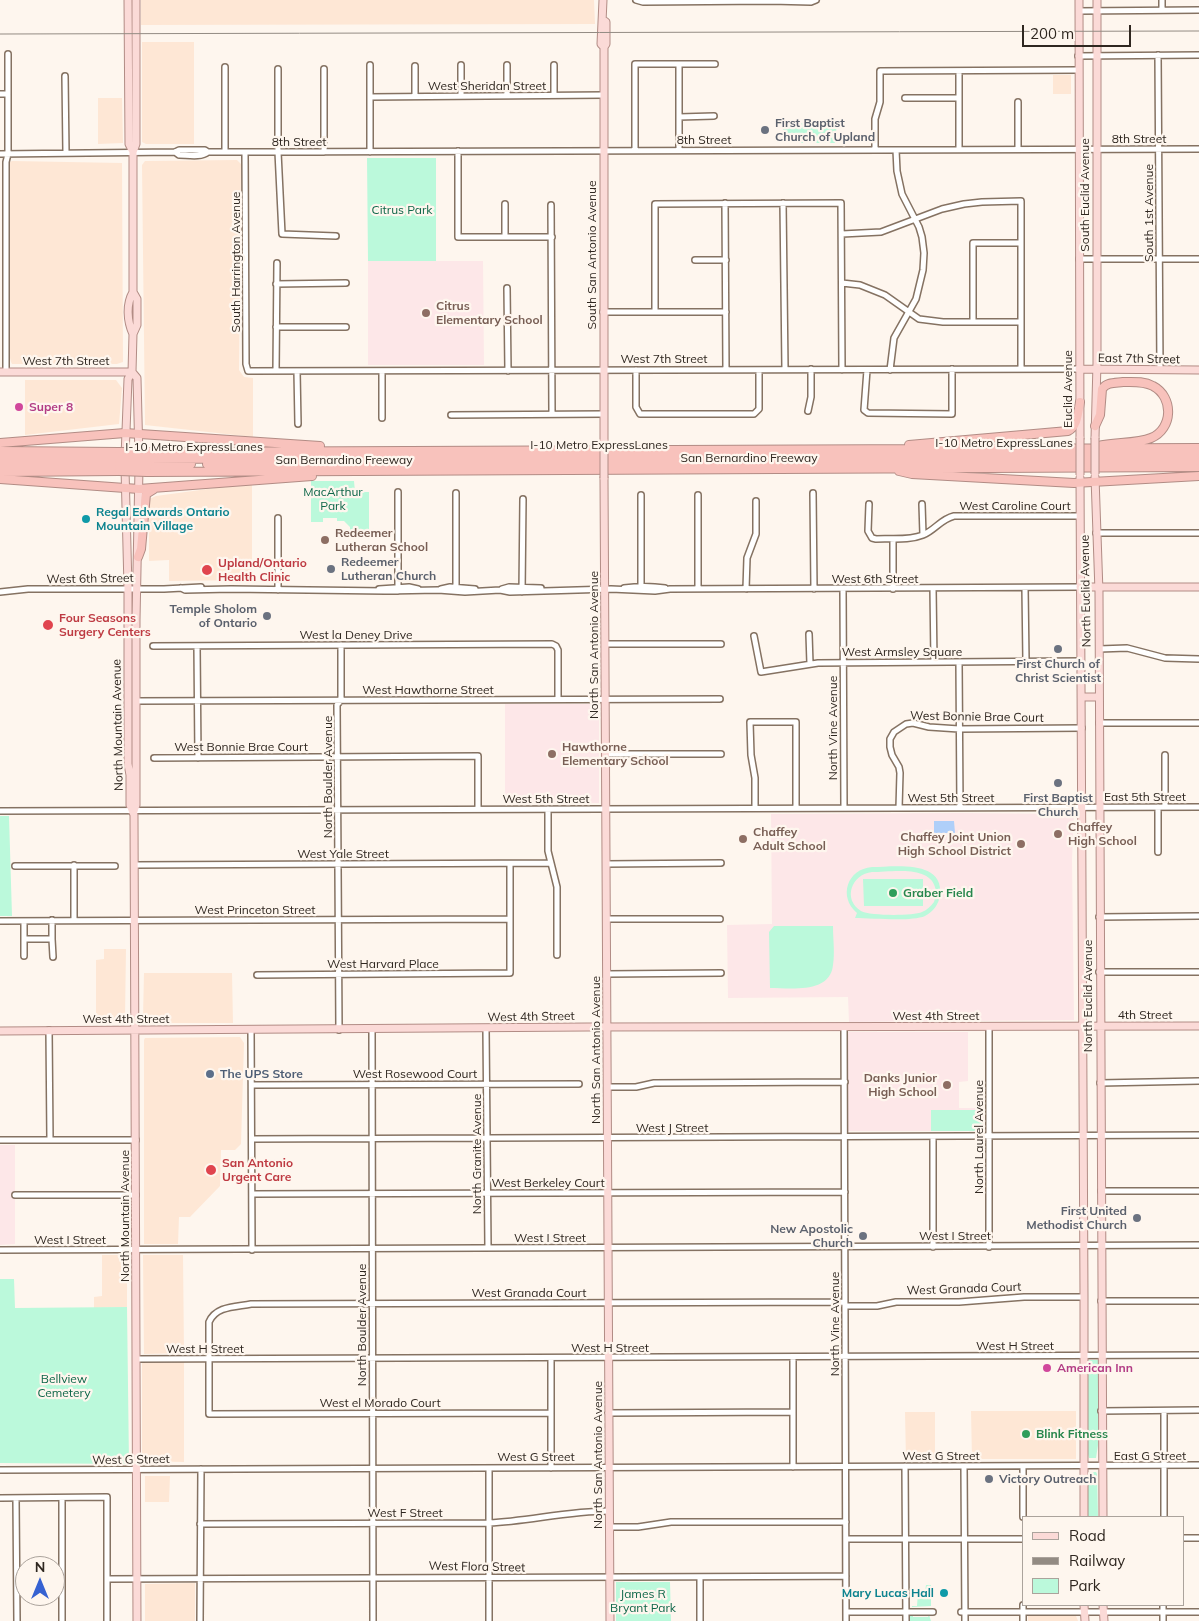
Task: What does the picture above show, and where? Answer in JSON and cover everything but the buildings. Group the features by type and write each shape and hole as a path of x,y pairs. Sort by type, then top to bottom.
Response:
{"highway":[{"path":"1084,449 1114,442 1147,440 1157,435 1163,430 1168,419 1167,401 1159,390 1149,384 1110,383 1102,389 1100,415 1095,426"},
{"path":"870,450 1068,431 1072,429 1076,421 1080,402"},
{"path":"0,443 139,433 310,446 380,447 396,451"},
{"name":"San Bernardino Freeway","path":"0,472 278,451 1199,448"},
{"name":"San Bernardino Freeway","path":"0,454 20,451 119,462 147,462 207,471 1199,467"},
{"path":"278,451 324,457"},
{"name":"I-10 Metro ExpressLanes","path":"0,454 119,462"},
{"name":"I-10 Metro ExpressLanes","path":"147,462 324,457 1199,454"},
{"name":"I-10 Metro ExpressLanes","path":"147,462 307,464 1199,461"},
{"name":"I-10 Metro ExpressLanes","path":"0,465 119,462"},
{"path":"207,471 307,464"},
{"path":"885,468 912,474 1080,479 1094,483 1199,476"},
{"path":"0,479 138,489 354,475 364,471"},
{"path":"138,557 141,549 146,494 157,488"}],"main road":[{"path":"128,0 129,144 133,152"},
{"path":"132,0 132,12 136,23"},
{"path":"132,372 133,334 129,325 129,299 133,292 136,0"},
{"path":"603,0 601,44 604,47"},
{"path":"1078,56 1079,0"},
{"path":"1096,0 1097,56"},
{"name":"South San Antonio Avenue","path":"603,20 606,22 603,150 604,478"},
{"path":"128,47 132,56 132,92 136,94"},
{"name":"South Euclid Avenue","path":"1078,56 1080,334"},
{"name":"South Euclid Avenue","path":"1097,56 1097,370"},
{"path":"129,97 132,101 132,108 136,119"},
{"name":"Euclid Avenue","path":"1080,334 1080,479"},
{"name":"East 7th Street","path":"1080,369 1199,370"},
{"path":"1095,426 1097,370"},
{"name":"West 7th Street","path":"3,372 132,372"},
{"name":"North Mountain Avenue","path":"133,703 136,691 139,433 137,378 132,372 128,379 125,433 125,488 133,703 128,764 130,805 134,811 137,1621"},
{"name":"North Euclid Avenue","path":"1095,426 1094,483 1099,648 1099,723 1095,807 1099,917 1103,1516"},
{"name":"North San Antonio Avenue","path":"604,478 610,1621"},
{"name":"North Euclid Avenue","path":"1080,479 1084,1516"},
{"path":"1080,588 1199,587"},
{"path":"1081,697 1099,697"},
{"name":"West 4th Street","path":"0,1030 1092,1026"},
{"name":"4th Street","path":"1092,1026 1199,1026"},
{"path":"1084,1608 1084,1621"},
{"path":"1103,1608 1104,1621"}],"street":[{"path":"636,0 643,2 682,0 811,2 816,0"},
{"path":"1162,0 1162,10"},
{"path":"1079,11 1199,10"},
{"path":"3,372 3,226 8,154 8,54"},
{"name":"South 1st Avenue","path":"1158,55 1160,370"},
{"path":"1078,56 1199,55"},
{"path":"635,150 635,64 715,64"},
{"path":"679,64 679,150"},
{"path":"370,65 370,152"},
{"path":"461,65 461,96"},
{"path":"507,65 507,96"},
{"path":"554,65 554,95"},
{"path":"415,66 415,96"},
{"path":"224,67 225,152"},
{"path":"278,69 278,152 282,234 336,236"},
{"path":"324,69 324,152"},
{"path":"959,70 959,149"},
{"path":"875,150 875,119 880,102 880,71 1078,70"},
{"path":"65,76 66,153"},
{"path":"0,94 8,94"},
{"name":"West Sheridan Street","path":"370,97 604,95"},
{"path":"905,98 959,98"},
{"path":"1018,102 1018,149"},
{"path":"679,117 714,116"},
{"name":"8th Street","path":"0,154 175,152 178,155 190,152 205,155 208,152 1199,149"},
{"path":"890,370 894,338 919,288 924,261 922,236 902,194 897,171 896,150"},
{"path":"458,151 458,237 552,237"},
{"name":"South Harrington Avenue","path":"245,152 246,364 248,371"},
{"path":"842,234 881,232 942,209 964,204 1021,202 1021,368"},
{"path":"726,203 726,370"},
{"path":"655,312 655,204 841,203 842,370"},
{"path":"505,204 505,237"},
{"path":"783,204 784,369"},
{"path":"551,205 552,414"},
{"path":"973,322 973,243 1021,243"},
{"path":"1079,259 1199,258"},
{"path":"695,260 726,260"},
{"path":"276,263 276,371"},
{"path":"276,284 346,283"},
{"path":"842,283 860,285 885,294 919,319 930,321 1021,322"},
{"path":"507,288 508,371"},
{"path":"603,312 726,312"},
{"path":"276,327 346,327"},
{"path":"808,412 811,397 811,369"},
{"path":"867,370 864,410 868,413 952,414 952,369"},
{"name":"West 7th Street","path":"248,371 1080,369"},
{"path":"636,370 636,407 637,412 640,414 754,414 759,409 759,370"},
{"path":"298,372 298,424"},
{"path":"382,372 382,418"},
{"path":"450,416 604,414"},
{"path":"398,492 398,590"},
{"path":"456,493 456,587"},
{"path":"813,493 814,589"},
{"path":"641,495 641,589"},
{"path":"698,495 698,589"},
{"path":"522,589 523,499"},
{"path":"746,589 747,558 756,534 756,500"},
{"name":"West Caroline Court","path":"868,504 870,535 876,539 914,538 922,535 942,520 954,516 1080,516"},
{"path":"922,504 922,535"},
{"path":"278,518 278,590"},
{"path":"1096,533 1199,532"},
{"path":"893,539 893,588"},
{"name":"West 6th Street","path":"438,590 456,587 480,590 621,589 634,591 641,589 655,591 670,589 1080,588"},
{"name":"West 6th Street","path":"0,592 28,589 128,588 181,588 185,590 438,590 465,592 480,590"},
{"path":"933,588 934,662"},
{"path":"1026,588 1026,661"},
{"name":"North Vine Avenue","path":"843,589 844,808"},
{"path":"809,634 810,664"},
{"name":"West Armsley Square","path":"754,636 761,672 810,664 843,662 1081,660"},
{"name":"West la Deney Drive","path":"153,646 552,644 557,648 558,699"},
{"path":"605,644 721,644"},
{"name":"North Boulder Avenue","path":"339,1030 337,704 341,700 341,645"},
{"path":"197,646 198,758"},
{"path":"1099,648 1127,648 1165,658 1199,659"},
{"path":"959,662 960,808"},
{"name":"West Hawthorne Street","path":"133,703 720,698"},
{"path":"755,808 755,778 750,749 750,722 796,722 796,808"},
{"name":"West Bonnie Brae Court","path":"899,808 900,773 890,747 890,739 894,732 906,724 913,723 929,727 959,728 1082,728"},
{"path":"1099,723 1199,723"},
{"path":"606,754 721,754"},
{"path":"1165,755 1165,807"},
{"name":"West Bonnie Brae Court","path":"154,758 478,756 478,809"},
{"name":"West 5th Street","path":"0,811 1095,807"},
{"name":"East 5th Street","path":"1095,807 1199,807"},
{"path":"1158,807 1158,852"},
{"path":"548,809 548,851 557,887 557,955"},
{"path":"606,864 721,863"},
{"path":"509,919 510,864"},
{"name":"West Yale Street","path":"134,865 552,864"},
{"path":"15,866 114,866"},
{"path":"74,866 74,920"},
{"path":"1099,917 1199,916"},
{"name":"West Princeton Street","path":"0,921 509,919"},
{"name":"West Harvard Place","path":"257,975 510,973 509,919"},
{"path":"606,919 720,919"},
{"path":"52,920 53,957"},
{"path":"24,921 24,956"},
{"path":"25,939 52,939"},
{"path":"1099,972 1199,972"},
{"path":"606,974 721,973"},
{"name":"North Laurel Avenue","path":"989,1027 989,1247"},
{"name":"North Vine Avenue","path":"844,1028 846,1621"},
{"name":"North Boulder Avenue","path":"372,1029 373,1621"},
{"name":"North Granite Avenue","path":"486,1029 488,1248"},
{"path":"49,1030 50,1140"},
{"path":"251,1030 252,1250"},
{"path":"1100,1082 1199,1081"},
{"path":"607,1087 636,1087 654,1083 844,1082"},
{"name":"West Rosewood Court","path":"252,1085 579,1084"},
{"name":"West J Street","path":"252,1139 1101,1137 1199,1135"},
{"path":"933,1137 934,1247"},
{"path":"0,1140 136,1140"},
{"path":"1100,1191 1199,1191"},
{"name":"West Berkeley Court","path":"252,1194 845,1192"},
{"path":"15,1195 136,1195"},
{"name":"West I Street","path":"0,1250 1199,1245"},
{"name":"West Granada Court","path":"209,1359 208,1322 215,1313 227,1308 251,1304 608,1303 845,1304 877,1306 896,1302 959,1302 1024,1297 1084,1297"},
{"path":"1101,1301 1199,1301"},
{"name":"West H Street","path":"136,1359 1199,1355"},
{"path":"792,1357 793,1467"},
{"path":"551,1358 551,1468"},
{"name":"West el Morado Court","path":"209,1359 209,1414 551,1413"},
{"path":"1102,1411 1199,1410"},
{"path":"1164,1411 1164,1516"},
{"path":"608,1413 793,1412"},
{"name":"East G Street","path":"1102,1466 1199,1465"},
{"path":"905,1466 906,1621"},
{"path":"964,1466 963,1612 965,1621"},
{"path":"1023,1466 1023,1516"},
{"name":"West G Street","path":"0,1470 1102,1466"},
{"path":"489,1468 489,1621"},
{"path":"200,1469 200,1621"},
{"path":"0,1498 107,1497 107,1621"},
{"path":"16,1498 17,1621"},
{"path":"62,1498 62,1621"},
{"name":"West F Street","path":"200,1524 489,1523 509,1522 584,1511 609,1511"},
{"path":"609,1528 638,1527 671,1522 846,1522"},
{"path":"1184,1538 1199,1538"},
{"path":"846,1539 1022,1539"},
{"name":"West Flora Street","path":"107,1579 373,1576 489,1578 846,1576"},
{"path":"700,1577 700,1621"},
{"path":"1023,1606 1024,1621"},
{"path":"1163,1606 1163,1621"},
{"path":"963,1612 1023,1612 1084,1608 1199,1612"},
{"path":"846,1612 934,1612"}],"shaded area":[{"path":"141,0 594,0 595,24 141,25"},
{"path":"142,42 194,42 194,144 146,144 142,142"},
{"path":"1053,75 1071,75 1071,94 1053,94"},
{"path":"98,98 122,98 123,143 98,144"},
{"path":"237,160 241,164 239,370 244,377 253,378 253,437 145,425 142,165 145,161"},
{"path":"10,162 122,163 123,362 117,364 12,364 10,358"},
{"name":"Citrus Elementary School","path":"368,261 483,261 484,365 368,365"},
{"path":"25,380 116,380 122,388 119,424 25,435"},
{"path":"252,483 252,580 169,581 169,560 149,561 149,499 156,496"},
{"name":"Hawthorne Elementary School","path":"505,704 599,704 599,803 505,803"},
{"name":"Chaffey High School","path":"771,814 1074,814 1072,860 1074,1020 849,1022 848,997 728,998 727,925 772,924"},
{"path":"104,949 126,949 125,1018 122,1022 96,1023 96,960 104,959"},
{"path":"144,973 232,973 233,1023 147,1023 143,1018"},
{"path":"848,1032 968,1032 968,1081 959,1082 959,1108 984,1108 984,1131 848,1131"},
{"path":"240,1037 244,1043 241,1144 235,1150 221,1150 220,1186 190,1217 179,1217 178,1244 144,1244 144,1040 145,1038"},
{"path":"0,1145 15,1145 15,1244 0,1245"},
{"path":"102,1255 127,1255 127,1307 94,1308 94,1297 102,1296"},
{"path":"143,1255 183,1255 184,1353 144,1354"},
{"path":"184,1362 184,1462 142,1461 142,1363"},
{"path":"971,1411 1076,1411 1076,1459 972,1459"},
{"path":"905,1412 935,1412 935,1459 906,1460"},
{"path":"145,1476 170,1476 169,1502 145,1502"},
{"path":"195,1583 195,1621 145,1621 145,1584"},
{"path":"1028,1616 1076,1616 1078,1621 1028,1621"}],"green space":[{"path":"783,123 837,123 835,143 783,143"},
{"name":"Citrus Park","path":"367,158 436,158 436,261 368,261"},
{"name":"MacArthur Park","path":"311,481 354,481 355,492 369,492 369,532 350,532 350,527 344,521 337,521 337,518 323,518 323,522 311,522"},
{"path":"0,816 9,816 12,916 0,916"},
{"path":"904,866 926,870 934,875 939,883 940,895 938,902 931,912 919,918 855,918 857,913 851,907 848,899 848,885 851,878 863,869","holes":["908,871 925,875 935,887 936,895 934,902 924,911 910,914 882,915 861,911 852,900 852,888 859,877 872,872"]},
{"name":"Graber Field","path":"863,879 923,879 923,906 864,906"},
{"path":"774,926 833,926 833,965 825,981 808,987 770,988 769,932"},
{"path":"931,1110 983,1110 983,1131 931,1131"},
{"name":"Bellview Cemetery","path":"0,1279 14,1279 15,1308 127,1307 129,1464 0,1463"},
{"path":"1087,1360 1098,1360 1098,1445 1096,1458 1089,1458 1088,1454"},
{"path":"1089,1472 1096,1472 1098,1516 1087,1516 1087,1480"},
{"name":"James R Bryant Park","path":"616,1582 670,1582 671,1621 616,1621"},
{"path":"926,1585 931,1585 931,1606 912,1607 917,1606 918,1592 925,1592"},
{"path":"910,1614 913,1614 913,1617 928,1617 929,1615 931,1621 908,1621"}],"water":[{"path":"934,821 954,821 955,833 934,833"}],"railway":[{"path":"0,34 1199,31"}],"place":[{"name":"First Baptist Church of Upland","path":"765,130"},
{"name":"Citrus Elementary School","path":"426,313"},
{"name":"Super 8","path":"19,407"},
{"name":"Regal Edwards Ontario Mountain Village","path":"86,519"},
{"name":"Redeemer Lutheran School","path":"325,540"},
{"name":"Redeemer Lutheran Church","path":"331,569"},
{"name":"Upland/Ontario Health Clinic","path":"207,570"},
{"name":"Temple Sholom of Ontario","path":"267,616"},
{"name":"Four Seasons Surgery Centers","path":"48,625"},
{"name":"First Church of Christ Scientist","path":"1058,649"},
{"name":"Hawthorne Elementary School","path":"552,754"},
{"name":"First Baptist Church","path":"1058,783"},
{"name":"Chaffey High School","path":"1058,834"},
{"name":"Chaffey Adult School","path":"743,839"},
{"name":"Chaffey Joint Union High School District","path":"1021,844"},
{"name":"Graber Field","path":"893,893"},
{"name":"The UPS Store","path":"210,1074"},
{"name":"Danks Junior High School","path":"947,1085"},
{"name":"San Antonio Urgent Care","path":"211,1170"},
{"name":"First United Methodist Church","path":"1137,1218"},
{"name":"New Apostolic Church","path":"863,1236"},
{"name":"American Inn","path":"1047,1368"},
{"name":"Blink Fitness","path":"1026,1434"},
{"name":"Victory Outreach","path":"989,1479"},
{"name":"Mary Lucas Hall","path":"944,1593"}]}
